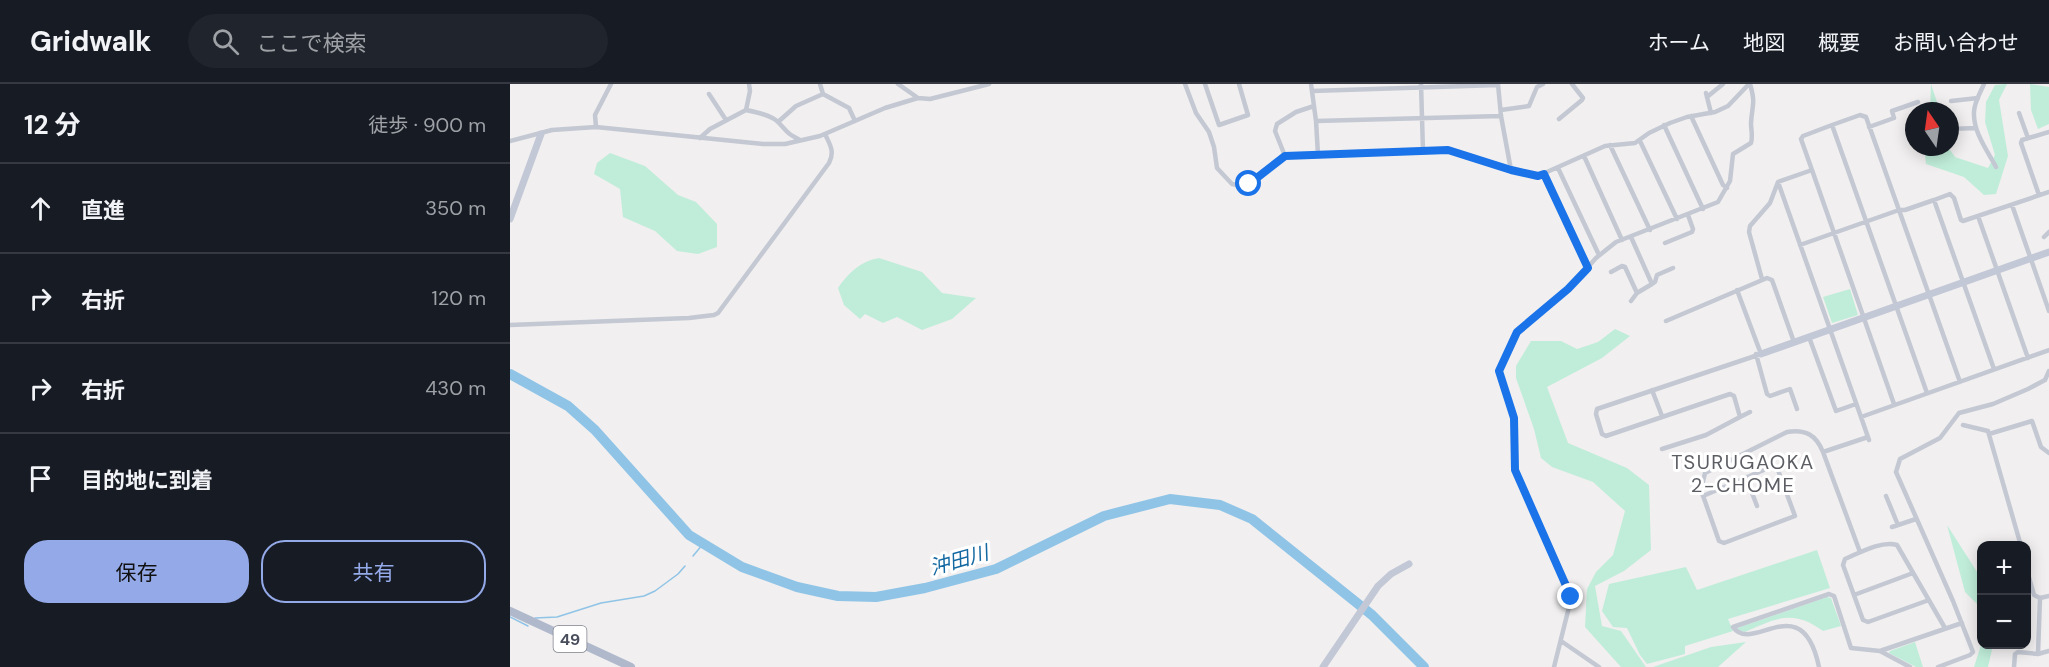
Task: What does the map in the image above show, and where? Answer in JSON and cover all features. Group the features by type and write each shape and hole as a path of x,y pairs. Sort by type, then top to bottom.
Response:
{"main road":[{"name":"49","path":"510,611 631,667"}],"street":[{"path":"596,127 596,115 611,84"},
{"path":"746,110 749,84"},
{"path":"820,84 823,94 849,108 855,121"},
{"path":"898,84 918,98"},
{"path":"510,141 552,130 596,127 764,144 785,144 825,134 918,98 930,99 989,84"},
{"path":"1185,84 1196,113 1209,132 1214,147 1216,168 1232,184 1243,186 1249,184 1285,156 1448,150 1538,176 1610,145 1640,141 1649,133 1664,126 1728,106 1749,84 1755,99 1751,122 1752,140 1751,143 1733,154 1730,181 1718,202 1616,242 1599,255 1568,289 1517,332 1499,371 1514,418 1515,470 1570,592 1570,603 1554,667"},
{"path":"1206,84 1219,124 1248,115 1239,84"},
{"path":"1311,84 1318,155"},
{"path":"1312,91 1421,85 1498,84 1511,170"},
{"path":"1501,110 1529,106 1536,85 1543,84"},
{"path":"1559,119 1583,98 1572,84"},
{"path":"1711,113 1706,95 1723,84"},
{"path":"1984,84 1974,110 1976,128 1996,167"},
{"path":"1421,85 1423,151"},
{"path":"709,94 726,120"},
{"path":"778,122 796,106 823,94"},
{"path":"1951,101 1978,98"},
{"path":"1285,156 1275,130 1277,124 1296,112 1314,105"},
{"path":"1869,127 1894,118 1892,111 1905,106"},
{"path":"700,138 726,120 746,110 772,118 786,133 800,140"},
{"path":"2019,114 2028,138"},
{"path":"1894,404 1801,140 1803,135 1860,115 1866,117 1960,382"},
{"path":"1316,122 1502,116"},
{"path":"1691,116 1718,175 1727,188"},
{"path":"1832,125 1927,393"},
{"path":"1664,126 1703,209"},
{"path":"1959,129 1976,128"},
{"path":"2039,195 2021,143 2022,140 2049,132"},
{"path":"510,219 541,134"},
{"path":"510,325 689,318 718,313 829,163 833,155 825,134"},
{"path":"1640,141 1677,219"},
{"path":"1610,145 1650,230"},
{"path":"1584,156 1622,240"},
{"path":"1558,168 1599,255"},
{"path":"1762,279 1749,232 1750,226 1770,203 1778,183 1812,170"},
{"path":"1544,174 1588,268"},
{"path":"1778,183 1868,439 1823,452"},
{"path":"1800,245 1950,194 1954,198 1961,220 2049,192"},
{"path":"1935,200 1962,283 1994,369"},
{"path":"2012,205 2049,311"},
{"path":"1665,243 1692,232 1688,215"},
{"path":"1978,216 2028,358"},
{"path":"2044,237 2049,232"},
{"path":"1631,237 1652,284"},
{"path":"1740,417 1734,396 1730,394 1606,436 1602,434 1596,414 1597,409 1830,330 2049,252"},
{"path":"1611,272 1622,266 1625,267 1637,293"},
{"path":"1631,301 1637,293 1655,282 1657,275 1673,268"},
{"path":"1666,321 1767,278 1772,280 1794,342"},
{"path":"1737,290 1758,354 1767,394 1770,396 1790,389 1797,409"},
{"path":"1809,337 1836,411 1856,404"},
{"path":"1861,417 2049,350"},
{"path":"1938,667 1970,656 1973,652 1896,472 1900,459 1940,438 1959,413 1993,404 2047,382 2049,371"},
{"path":"1652,390 1662,417"},
{"path":"1662,449 1706,435 1750,412"},
{"path":"1989,434 2032,421 2041,447 2049,453"},
{"path":"1963,425 1988,431 2019,541"},
{"path":"1802,514 1724,543 1719,541 1702,495 1705,473 1787,432 1797,430 1806,432 1815,437 1823,452 1860,552"},
{"path":"1702,495 1773,466 1778,470 1795,516"},
{"path":"1746,477 1757,506"},
{"path":"1886,496 1898,525"},
{"path":"1892,527 1916,519"},
{"path":"1929,600 1868,622 1863,620 1843,565 1845,559 1892,543 1897,545 1946,628"},
{"path":"1323,667 1377,588 1391,574 1409,564"},
{"path":"1854,595 1913,573"},
{"path":"2031,584 2034,595 2040,598 2049,596"},
{"path":"1819,667 1815,649 1809,638 1794,627 1785,625 1745,635 1737,632 1733,627 1828,594 1834,596 1851,648 1880,651 1910,667"},
{"path":"2038,654 2040,598"},
{"path":"1880,651 1962,623"},
{"path":"1561,641 1599,667"},
{"path":"2014,667 2015,654 2018,652 2038,654 2049,651"}],"green space":[{"path":"1931,84 1937,102 1930,102"},
{"path":"2007,84 1999,100 2008,156 1996,194 1984,195 1964,177 1926,164 1925,156 1954,156 1988,168 1995,155 1985,122 1986,102 1995,85"},
{"path":"2030,84 2049,87 2049,124 2038,129 2031,110"},
{"path":"610,153 645,166 678,195 696,202 717,224 717,247 698,254 677,251 655,231 623,217 620,189 594,174 597,163"},
{"path":"879,258 922,272 942,293 976,298 952,319 922,330 897,317 883,323 865,314 860,319 844,305 838,288 856,268"},
{"path":"1850,289 1858,315 1832,323 1823,297"},
{"path":"1615,329 1630,336 1602,358 1547,387 1568,443 1627,468 1649,485 1651,550 1624,571 1595,586 1602,626 1621,631 1646,667 1621,667 1585,627 1587,589 1596,572 1613,555 1625,511 1593,482 1552,467 1541,458 1534,429 1516,378 1516,366 1531,341 1561,341 1577,349 1598,342"},
{"path":"1947,525 1977,572 1977,604 1965,592"},
{"path":"1817,550 1830,588 1728,619 1733,631 1685,646 1685,654 1647,664 1627,628 1613,627 1602,611 1609,584 1686,567 1697,590"},
{"path":"1827,597 1831,598 1841,626 1823,631 1803,620 1784,618 1745,632 1737,628"},
{"path":"1746,642 1718,667 1653,667 1711,647"},
{"path":"1915,642 1923,667 1916,667 1889,653 1890,651"},
{"path":"1980,649 1992,649 1988,667 1974,667"}],"waterway":[{"name":"沖田川","path":"510,374 568,406 595,430 689,535 742,567 797,587 838,596 876,597 925,588 996,569 1104,516 1170,499 1220,505 1252,519 1372,615 1424,667"},
{"path":"693,556 703,544"},
{"path":"535,618 557,617 601,603 644,596 655,591 685,566"},
{"path":"510,617 528,626"}],"district":[{"name":"TSURUGAOKA 2-CHOME","path":"1743,474"}],"route":[{"path":"1249,184 1285,156 1448,150 1511,170 1538,176 1544,174 1588,268 1568,289 1519,329 1503,360 1499,375 1515,423 1513,434 1515,470 1571,597"}]}
